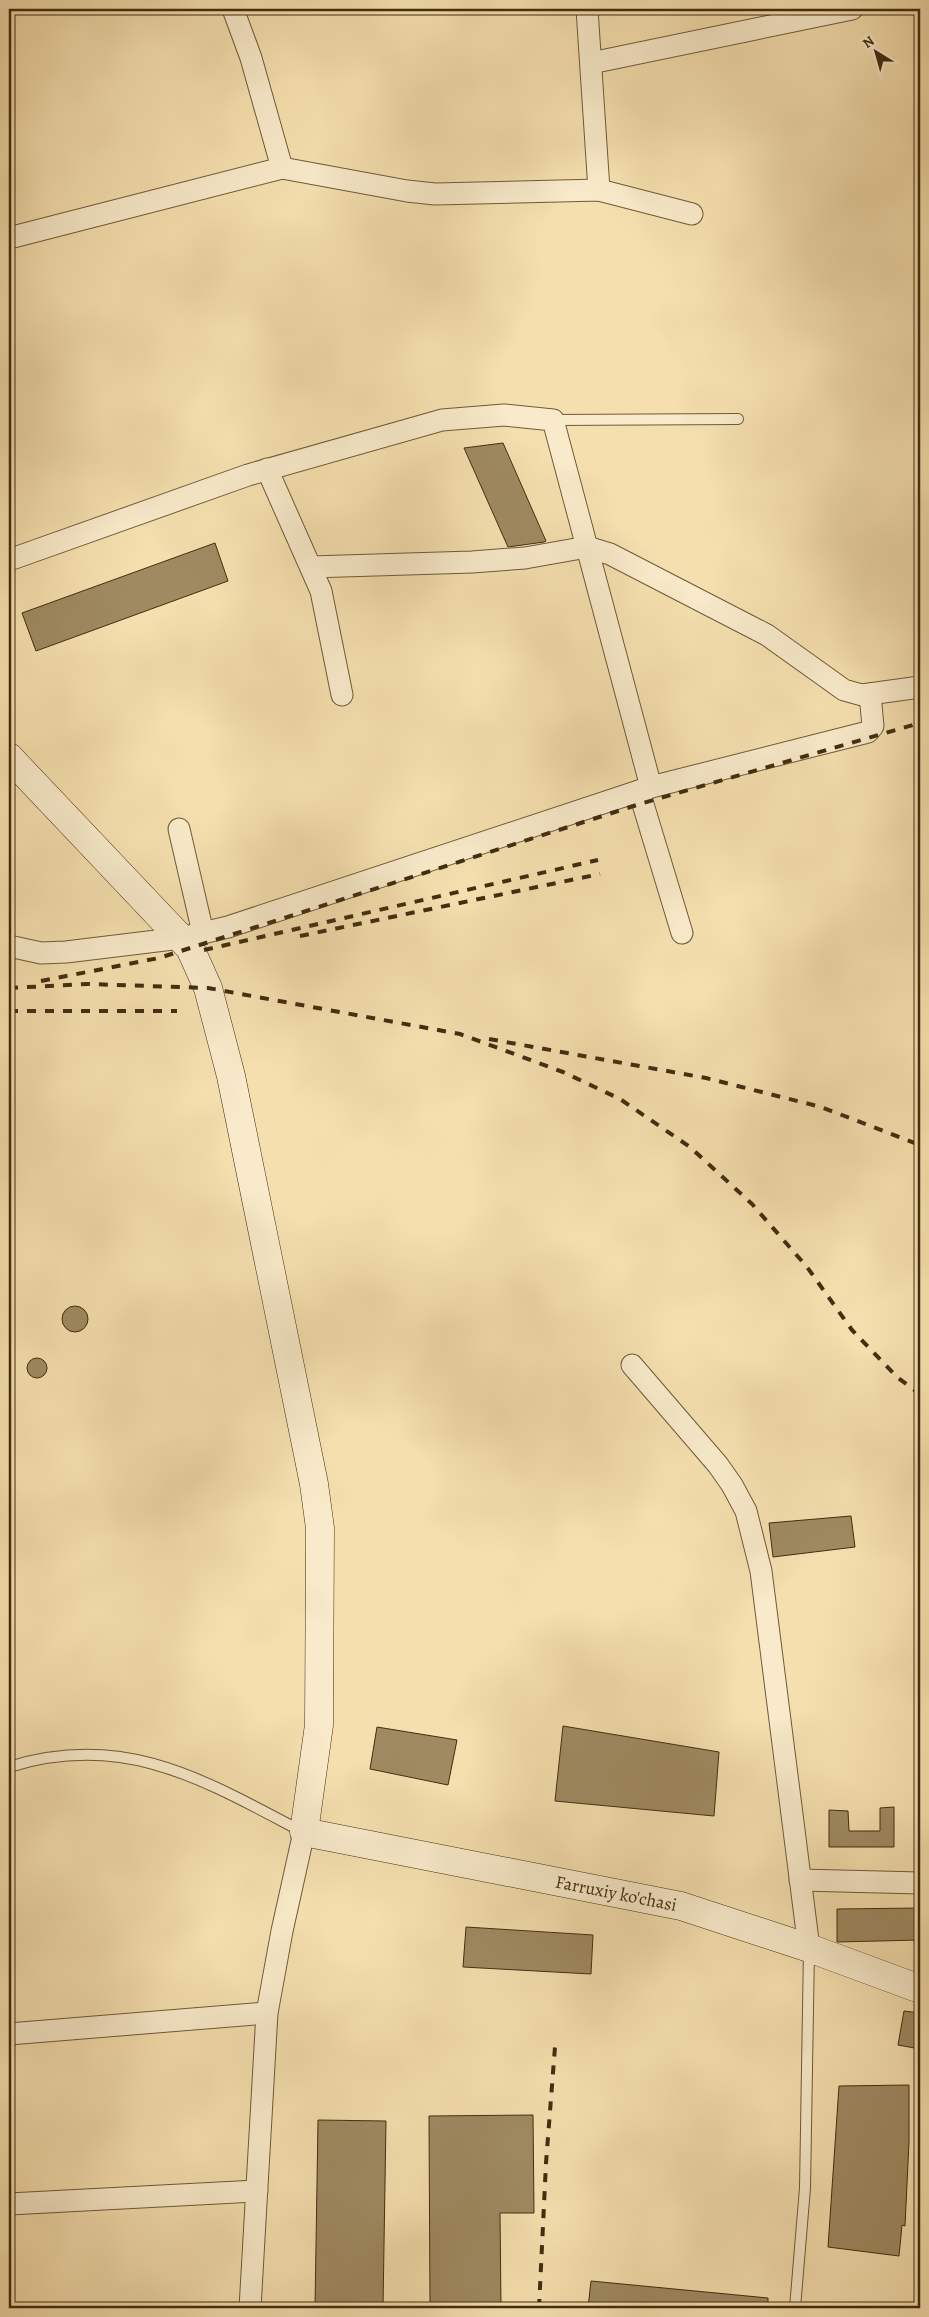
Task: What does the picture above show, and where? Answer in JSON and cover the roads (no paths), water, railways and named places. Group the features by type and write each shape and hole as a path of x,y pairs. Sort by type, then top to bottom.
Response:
{"street":[{"path":"233,9 251,58 282,168"},
{"path":"587,9 599,190"},
{"path":"591,63 852,9"},
{"path":"9,238 282,168 407,191 435,194 599,190 692,214"},
{"path":"9,560 267,469 442,420 504,415 552,420 587,547 645,789 682,933"},
{"path":"267,469 321,591 342,694"},
{"path":"312,567 472,562 525,558 587,547 610,554 768,635 844,690 862,695 920,687"},
{"path":"9,946 41,953 58,952 192,936 228,927 645,789 868,732 873,726 870,694"},
{"path":"9,757 192,936"},
{"path":"179,829 192,936 190,948 208,988 231,1076 314,1484 320,1528 319,1725 304,1832 284,1922 267,2013 250,2308"},
{"path":"632,1365 718,1465 732,1485 746,1512 761,1571 809,1948"},
{"name":"Farruxiy ko'chasi","path":"304,1832 681,1906 809,1948 920,1989"},
{"path":"800,1880 920,1883"},
{"path":"9,2034 267,2013"},
{"path":"9,2204 257,2191"}],"lane":[{"path":"552,420 738,419"},
{"path":"9,1767 40,1757 89,1753 132,1758 210,1783 304,1832"},
{"path":"796,2308 805,2188 809,1948"}],"railway":[{"path":"41,981 159,958 643,803 920,723"},
{"path":"204,950 598,860"},
{"path":"300,936 600,874"},
{"path":"9,988 88,984 208,988 460,1034 563,1072 620,1099 690,1147 752,1204 807,1267 852,1330 898,1378 920,1394"},
{"path":"9,1011 177,1011"},
{"path":"489,1039 706,1078 821,1107 920,1145"},
{"path":"539,2308 546,2163 555,2047"}]}
